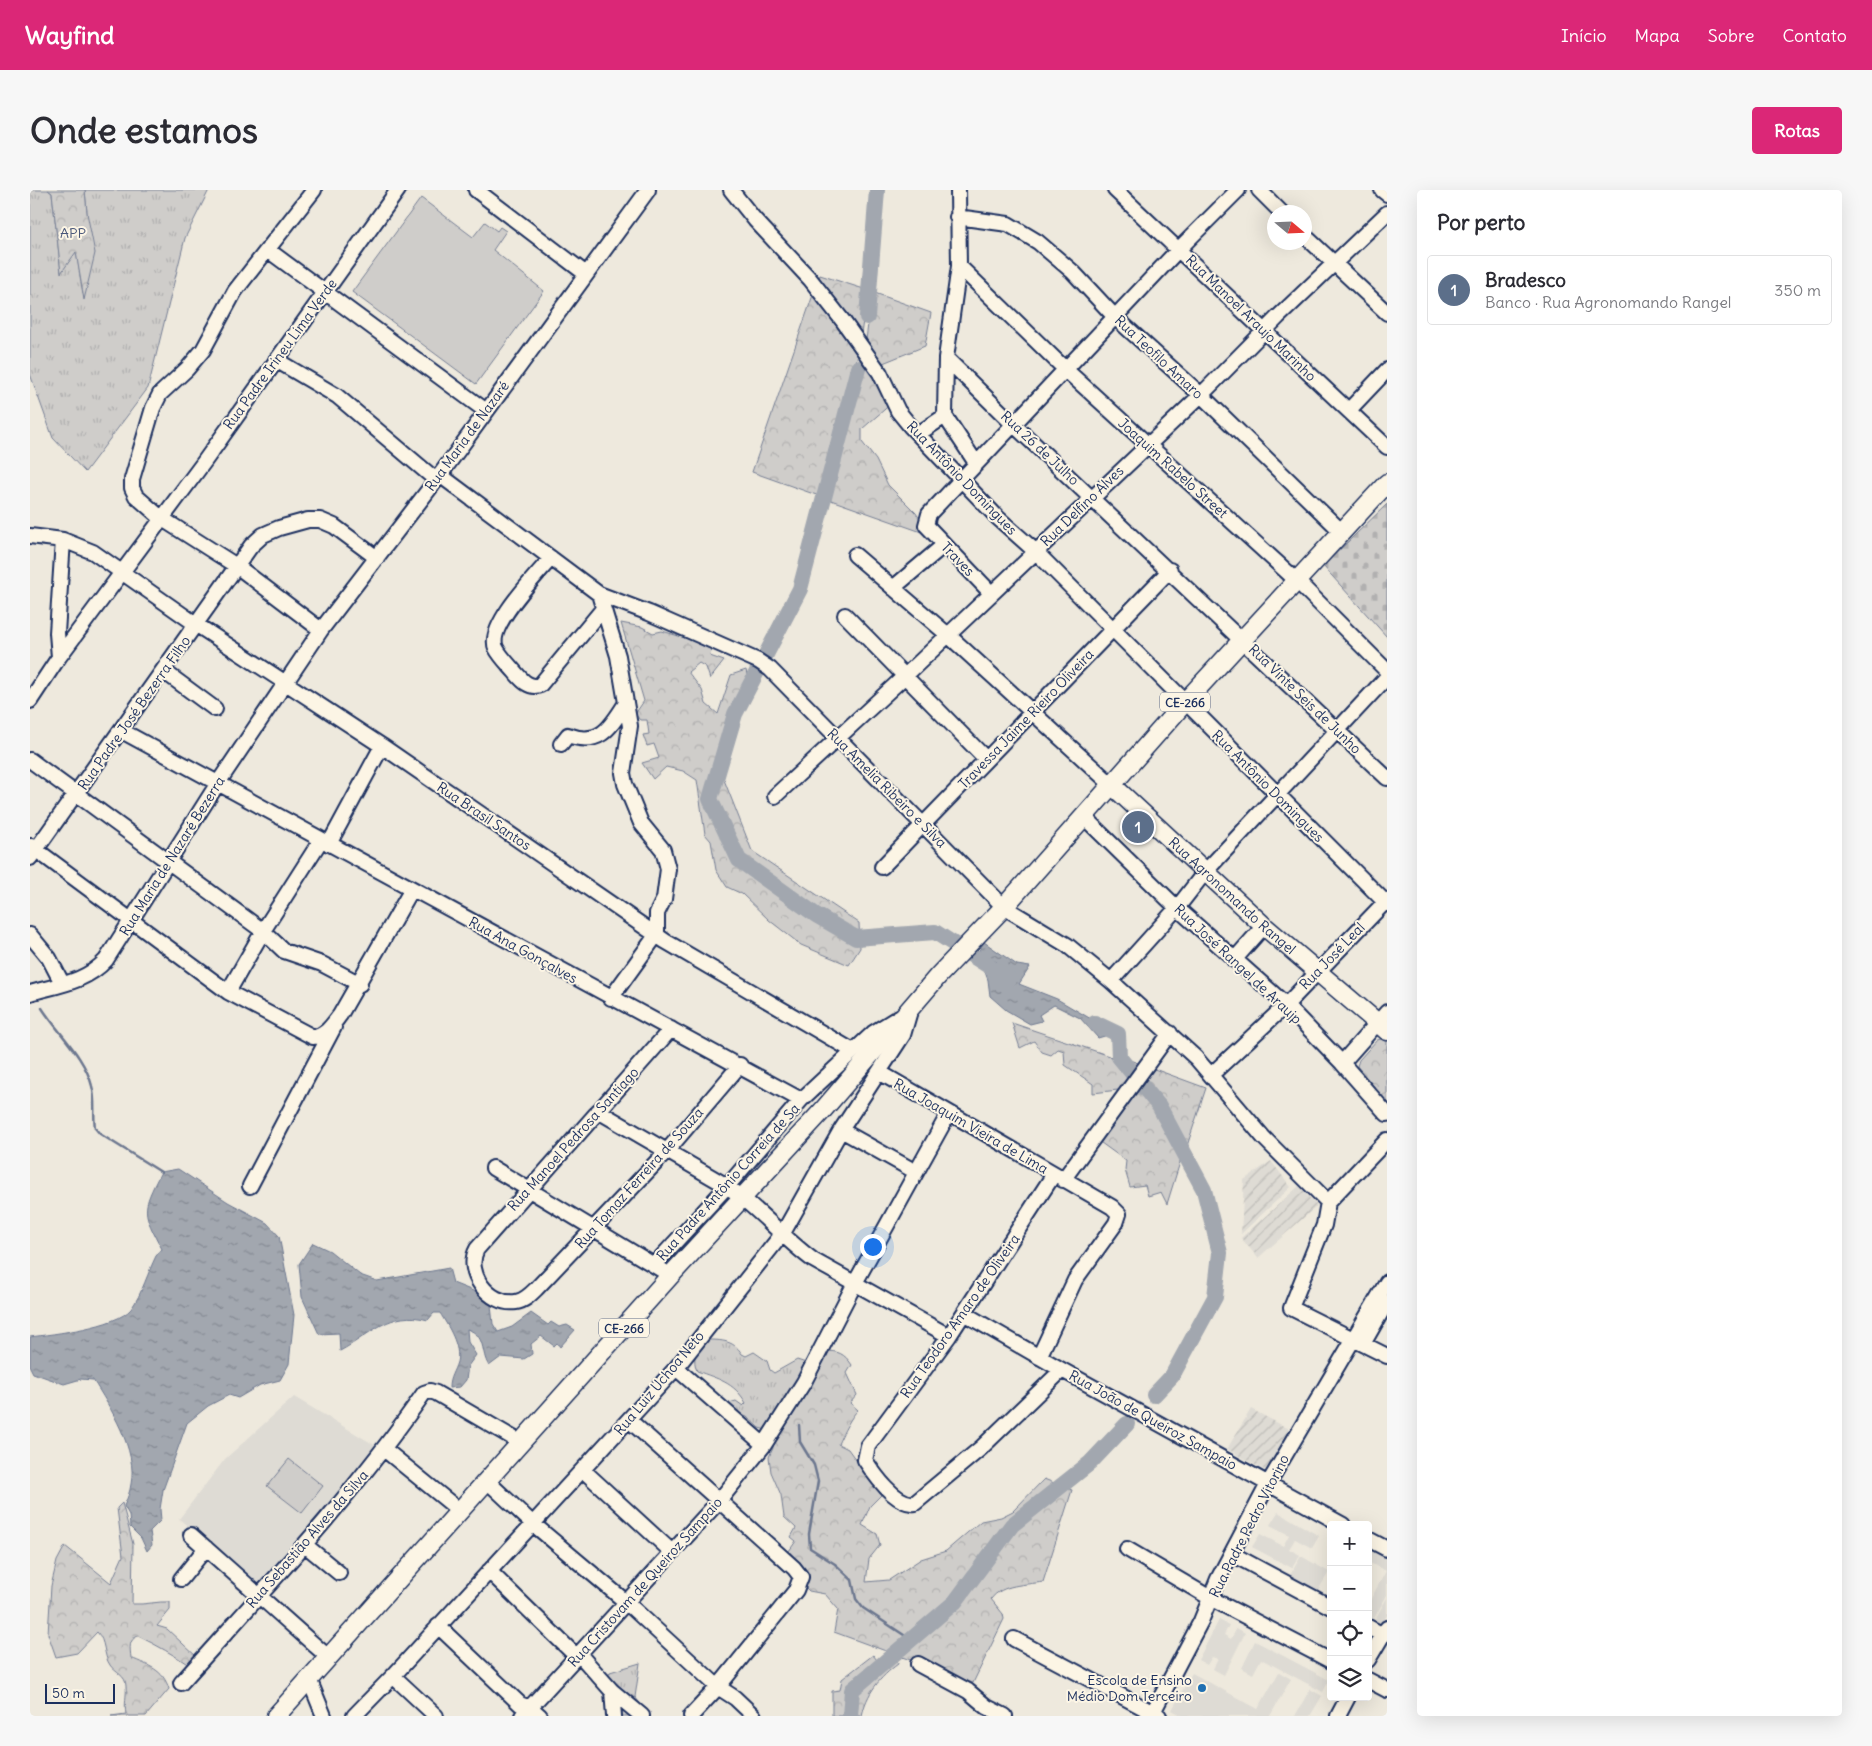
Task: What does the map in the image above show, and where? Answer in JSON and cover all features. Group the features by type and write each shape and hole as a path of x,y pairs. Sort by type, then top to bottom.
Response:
{"main road":[{"name":"CE-266","path":"309,1679 520,1442 743,1198 938,976 1004,907 1113,786 1185,702 1387,483"},
{"name":"Rua Agronomando Rangel","path":"1113,786 1316,972 1384,1022"},
{"path":"276,1716 309,1679"}],"street":[{"path":"314,190 235,291 203,350 187,369 160,394 153,408 132,480 132,488 136,496 162,518 238,567 321,630"},
{"name":"Rua Padre Irineu Lima Verde","path":"30,701 59,657 162,518 398,190"},
{"path":"476,190 586,274"},
{"name":"Rua Maria de Nazaré","path":"285,682 321,630 438,477 648,190"},
{"name":"Rua Antônio Domingues","path":"731,190 755,220 810,278 843,321 880,373 898,411 918,434 998,518 1035,551 1386,902"},
{"path":"958,190 959,266 946,358 945,416 976,462"},
{"name":"Rua Manoel Araujo Marinho","path":"1115,190 1387,447"},
{"path":"961,480 1179,249 1238,190"},
{"path":"1259,190 1274,205"},
{"path":"1382,190 1387,194"},
{"name":"Rua Delfino Alves","path":"775,796 839,739 1201,395 1264,331 1387,213"},
{"name":"Rua Teofilo Amaro","path":"957,217 996,221 1018,228 1038,242 1072,272 1115,317 1201,395 1342,532"},
{"path":"1312,242 1387,313"},
{"path":"268,250 326,291 401,351 486,411"},
{"name":"Joaquim Rabelo Street","path":"959,266 1066,370 1296,580 1387,671"},
{"name":"Rua 26 de Julho","path":"946,358 1013,424 1244,640"},
{"name":"Rua Amelia Ribeiro e Silva","path":"276,360 337,396 438,477 599,594 649,613 746,656 770,669 1004,907 1067,945 1170,1033 1212,1074 1264,1138 1328,1202"},
{"path":"1349,410 1387,370"},
{"path":"918,434 945,416"},
{"name":"Traves","path":"961,480 929,514 926,525 991,594"},
{"name":"Rua Padre José Bezerra Filho","path":"32,851 77,794 252,546 263,535 308,520 320,520 334,526 376,558"},
{"name":"Rua Brasil Santos","path":"30,536 63,540 93,552 196,625 382,746 657,934 853,1051"},
{"path":"59,657 56,632 63,540"},
{"path":"893,588 944,545"},
{"name":"Rua Agronomando Rangel","path":"855,555 948,635 1113,786"},
{"path":"551,558 502,618 496,630 496,648 523,681 531,686 540,685 602,610"},
{"name":"Travessa Jaime Rieiro Oliveira","path":"882,867 1170,570"},
{"path":"599,594 602,610 618,656 630,726 624,773 625,784 642,823 660,845 668,865 667,885 658,913 657,934 610,998"},
{"path":"845,616 906,675 986,759"},
{"name":"Rua Vinte Seis de Junho","path":"1244,640 1387,778"},
{"path":"164,672 215,709"},
{"path":"1111,981 1177,908 1205,872 1387,677"},
{"name":"Rua Maria de Nazaré Bezerra","path":"30,992 82,979 97,969 131,922 167,860 285,682"},
{"path":"561,744 568,735 576,738 590,738 607,732 626,703"},
{"name":"Rua Ana Gonçalves","path":"122,731 610,998 740,1065 801,1100"},
{"path":"228,992 263,931 325,842 382,746"},
{"path":"30,760 263,931 284,951 322,964 360,984"},
{"name":"Rua José Rangel de Araujp","path":"1084,817 1177,908 1286,1005 1342,1063 1387,1114"},
{"path":"32,851 228,992 313,1037 326,1032 340,1015"},
{"path":"250,1186 340,1015 360,984 412,889"},
{"name":"Rua José Leal","path":"1212,1074 1286,1005 1386,902"},
{"path":"1234,960 1264,926"},
{"path":"30,935 49,958 62,983"},
{"path":"801,1100 873,1033 910,1010"},
{"name":"Rua Luiz Uchoa Neto","path":"354,1716 489,1572 532,1523 584,1471 676,1368 783,1233 841,1130 902,1035 910,1010"},
{"path":"1342,1063 1384,1022"},
{"name":"Rua Manoel Pedrosa Santiago","path":"477,1249 671,1029"},
{"name":"Rua Teodoro Amaro de Oliveira","path":"1062,1370 981,1448 915,1503 903,1502 888,1488 871,1469 864,1455 868,1446 965,1314 1059,1177 1170,1033"},
{"name":"Rua Tomaz Ferreira de Souza","path":"477,1249 472,1261 473,1272 482,1286 500,1300 513,1302 526,1298 536,1290 666,1152 740,1065"},
{"name":"Rua Joaquim Vieira de Lima","path":"879,1072 1117,1210 1119,1218 1075,1280 1039,1357"},
{"name":"Rua Padre Antônio Correia de Sa","path":"654,1265 727,1186 801,1100"},
{"path":"598,1111 727,1186 813,1260 949,1336"},
{"name":"Rua Cristovam de Queiroz Sampaio","path":"531,1713 579,1654 719,1501 764,1445 804,1382 855,1284 949,1113"},
{"path":"841,1130 916,1172"},
{"path":"1387,1140 1328,1202 1324,1225 1291,1308 1387,1356"},
{"path":"494,1168 595,1228 670,1276"},
{"path":"1358,1342 1387,1282"},
{"path":"1358,1342 1387,1302"},
{"name":"Rua João de Queiroz Sampaio","path":"965,1314 1062,1370 1336,1521"},
{"name":"Rua Padre Pedro Vitorino","path":"1154,1715 1212,1598 1214,1588 1268,1484 1358,1342"},
{"path":"676,1368 764,1445"},
{"name":"Rua Sebastião Alves da Silva","path":"182,1683 305,1546 384,1449 424,1393 428,1391 442,1396 520,1442"},
{"path":"629,1420 798,1573 800,1577 796,1590 718,1687 691,1716"},
{"path":"384,1449 460,1511"},
{"path":"584,1471 672,1552"},
{"path":"486,1480 532,1523 626,1602 718,1687 735,1698 754,1716"},
{"path":"190,1535 328,1657"},
{"path":"1372,1541 1387,1549"},
{"path":"305,1546 339,1573"},
{"path":"181,1579 206,1548"},
{"path":"1127,1549 1212,1598 1327,1658"},
{"path":"1232,1554 1327,1605"},
{"path":"489,1572 571,1651 579,1654 612,1691 642,1716"},
{"path":"438,1626 531,1713"},
{"path":"1370,1656 1385,1631 1372,1628"},
{"path":"1014,1639 1154,1715"},
{"path":"918,1664 968,1692 987,1707 1005,1716"},
{"path":"393,1676 436,1716"},
{"path":"309,1679 324,1716"},
{"path":"1372,1682 1387,1690"},
{"path":"612,1691 614,1716"},
{"path":"1338,1716 1346,1701"}],"shaded area":[{"path":"1271,1161 1291,1187 1241,1234 1244,1180"},
{"path":"1299,1186 1317,1206 1258,1258 1241,1238"},
{"path":"294,1397 378,1447 262,1587 179,1519 225,1459"},
{"path":"1251,1409 1293,1431 1270,1473 1227,1449"},
{"path":"1278,1512 1319,1536 1312,1548 1295,1539 1289,1549 1300,1555 1292,1568 1252,1547 1260,1534 1283,1546 1289,1535 1270,1525"},
{"path":"1372,1547 1387,1556 1387,1595 1372,1622 1372,1597 1386,1571 1372,1564"},
{"path":"1301,1556 1327,1571 1327,1575 1317,1592 1289,1577"},
{"path":"1387,1598 1387,1615 1380,1627 1373,1623"},
{"name":"Escola de Ensino Médio Dom Terceiro","path":"1219,1620 1229,1625 1224,1635 1231,1639 1237,1628 1245,1633 1224,1675 1213,1669 1218,1659 1212,1657 1207,1665 1198,1660"},
{"path":"1255,1641 1327,1679 1327,1684 1323,1692 1261,1659 1253,1674 1242,1668"},
{"name":"Escola de Ensino Médio Dom Terceiro","path":"1279,1672 1291,1679 1270,1716 1183,1716 1172,1710 1192,1673 1258,1709"},
{"path":"1310,1689 1322,1696 1310,1716 1295,1716"}],"green space":[{"path":"30,190 48,190 52,193 61,272 76,251 84,298 87,213 85,190 209,190 185,238 148,388 85,472 53,438 30,374"},
{"name":"APP","path":"48,190 85,190 87,213 95,253 84,300 76,252 61,273 52,193"},
{"path":"421,198 473,237 485,222 497,231 500,227 506,231 493,250 544,291 476,384 352,292"},
{"path":"820,275 867,290 861,335 817,283"},
{"path":"815,289 860,347 822,497 752,472"},
{"path":"872,292 931,313 925,346 883,363 866,340"},
{"path":"863,353 892,403 862,429 862,442 876,460 888,485 916,513 930,535 828,499"},
{"path":"1387,504 1387,637 1323,566"},
{"path":"621,623 642,627 653,633 662,631 712,646 710,656 724,661 710,679 706,667 699,663 688,672 702,690 706,704 718,714 731,675 746,670 751,694 719,767 752,851 859,923 860,948 849,965 801,945 769,920 742,894 727,887 716,870 711,841 705,834 697,780 683,771 666,767 653,779 642,763 659,758 654,744 647,746 643,735 649,734 647,720 640,720 635,714 644,701"},
{"path":"1012,1023 1110,1056 1133,1083 1118,1090 1093,1093 1093,1084 1065,1065 1064,1051 1058,1049 1051,1055 1042,1052 1034,1041 1020,1048"},
{"path":"1377,1040 1387,1040 1387,1103 1357,1066 1359,1060"},
{"path":"1127,1059 1206,1088 1186,1149 1165,1107"},
{"path":"1139,1088 1155,1109 1181,1159 1167,1204 1161,1192 1148,1196 1145,1185 1130,1187 1125,1170 1126,1161 1097,1140"},
{"path":"702,1340 725,1341 734,1345 746,1356 754,1352 767,1361 770,1370 774,1373 797,1360 806,1363 809,1368 770,1431 759,1428 747,1417 730,1411 729,1403 736,1401 743,1406 746,1403 736,1390 719,1379 697,1371 695,1355"},
{"path":"824,1351 843,1355 852,1365 847,1373 857,1395 850,1403 858,1410 838,1444 848,1449 881,1495 870,1506 862,1525 877,1534 880,1545 869,1559 866,1582 889,1580 921,1559 946,1551 981,1521 1001,1517 1013,1511 1044,1479 1072,1490 1043,1582 1001,1590 991,1599 1003,1614 1004,1619 973,1683 834,1632 838,1609 825,1594 809,1591 805,1587 799,1563 789,1551 796,1541 791,1537 796,1528 784,1517 781,1495 771,1472 769,1457 773,1448 773,1441"},
{"path":"289,1459 323,1486 302,1513 267,1486"},
{"path":"122,1503 133,1544 132,1604 170,1602 170,1610 157,1626 167,1629 198,1658 192,1667 138,1636 133,1640 130,1645 131,1658 155,1669 163,1677 169,1689 146,1716 111,1716 126,1714 126,1682 110,1665 102,1640 97,1632 77,1653 56,1657 48,1634 51,1586 57,1561 65,1546 111,1583 123,1556 117,1508"},
{"path":"873,1655 877,1660 897,1659 898,1664 885,1675 870,1693 862,1716 832,1716 832,1691 840,1690 842,1679"},
{"path":"640,1663 635,1697 647,1712 637,1716 620,1716 606,1681 610,1672"}],"water":[{"path":"984,942 1017,965 1030,967 1019,984 1057,999 1120,1036 1122,1057 1108,1035 1098,1038 1080,1018 1054,1005 1039,1015 1042,1021 1030,1024 1006,1010 990,996 985,972 997,962 977,954"},
{"path":"178,1169 228,1202 267,1223 279,1236 294,1315 289,1364 280,1380 260,1385 238,1398 229,1395 208,1406 187,1423 163,1490 160,1509 161,1520 150,1531 152,1545 147,1551 141,1538 130,1527 129,1515 124,1506 131,1484 130,1458 127,1444 107,1403 93,1380 81,1379 64,1384 33,1373 30,1367 30,1337 68,1332 99,1325 112,1321 131,1309 142,1290 156,1256 162,1249 148,1218 146,1211 147,1203 161,1172"},
{"path":"313,1243 330,1251 360,1275 377,1281 449,1268 453,1283 478,1293 491,1305 493,1324 498,1332 512,1327 531,1313 548,1325 551,1322 559,1327 567,1325 575,1330 560,1347 557,1343 554,1346 541,1336 531,1344 532,1354 524,1359 501,1357 489,1366 478,1336 467,1329 468,1342 476,1355 468,1366 466,1380 460,1387 449,1388 458,1356 453,1336 440,1313 434,1313 428,1320 402,1318 391,1321 381,1325 340,1351 339,1333 319,1334 302,1297 299,1264"}],"waterway":[{"path":"867,317 877,190"},
{"path":"858,368 800,589 735,714 710,799 739,860 816,915 856,938 935,932 1009,979"},
{"path":"42,1008 77,1055 88,1075 94,1096 95,1128 100,1134 161,1172"},
{"path":"1095,1023 1118,1034 1119,1057 1159,1106 1204,1190 1220,1253 1215,1297 1172,1376 1154,1395"},
{"path":"850,1716 852,1690 955,1602 1012,1525 1090,1463 1127,1424"},
{"path":"799,1425 800,1442 814,1465 818,1481 809,1534 810,1548 835,1564 852,1580 856,1599 863,1608 910,1639"}],"place":[{"name":"Bradesco","path":"1138,827"},
{"name":"Escola de Ensino Médio Dom Terceiro","path":"1202,1688"}]}
